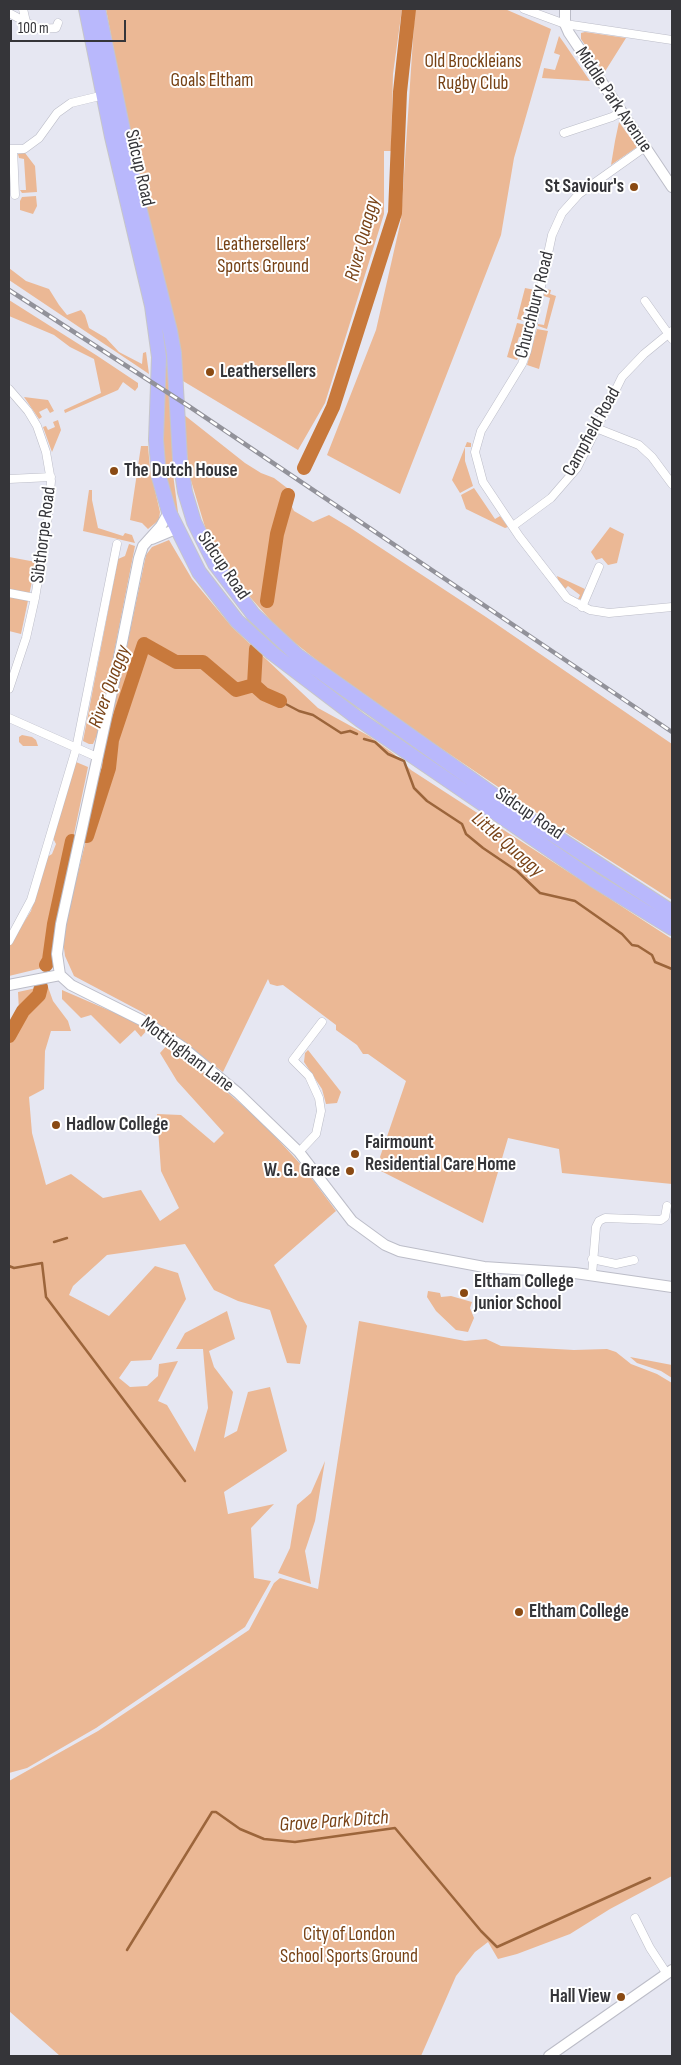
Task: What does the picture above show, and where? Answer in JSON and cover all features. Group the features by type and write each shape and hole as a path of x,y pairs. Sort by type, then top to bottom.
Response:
{"highway":[{"name":"Sidcup Road","path":"86,9 152,306 159,358 157,460 169,512 199,572 237,621 272,653 360,720 594,880 672,928"},
{"name":"Sidcup Road","path":"98,9 138,203 170,331 174,361 180,459 190,509 205,547 235,594 273,634 298,656 512,808 672,912"},
{"path":"176,528 181,526 183,520 176,482 180,459"}],"street":[{"path":"23,9 26,22"},
{"path":"524,9 565,24 672,40"},
{"name":"Middle Park Avenue","path":"564,9 565,24 577,47 672,186"},
{"path":"9,13 39,29 49,30 56,28 58,22"},
{"path":"15,195 11,149 24,148 39,138 57,112 71,103 104,95"},
{"path":"564,133 612,117 621,112"},
{"name":"Churchbury Road","path":"645,147 579,194 562,213 552,235 524,358 481,431 475,452 480,475 513,526 560,591 582,607 609,613 672,607"},
{"name":"Campfield Road","path":"513,526 551,498 576,468 622,377 671,335 645,301"},
{"name":"Sibthorpe Road","path":"9,389 18,398 36,425 46,452 51,477 47,526 35,598 26,638 9,689"},
{"path":"596,428 639,445 672,484"},
{"path":"9,479 51,477"},
{"path":"9,985 60,975 57,954 61,924 139,558 143,546 161,526 169,512"},
{"path":"148,541 176,528"},
{"path":"11,938 31,900 76,749 117,544"},
{"path":"582,607 599,567"},
{"path":"9,593 35,598"},
{"path":"9,718 23,725 29,725 32,730 61,740 76,749 97,757"},
{"name":"Mottingham Lane","path":"60,975 71,985 145,1022 181,1046 238,1093 299,1152 352,1221 385,1245 399,1251 484,1267 592,1275 672,1287"},
{"path":"299,1152 316,1134 321,1112 319,1098 309,1076 293,1060 322,1022"},
{"path":"592,1275 596,1226 599,1221 605,1218 661,1220 665,1217 667,1206"},
{"path":"592,1259 616,1264 634,1260"},
{"path":"549,2056 670,1972 650,1948 635,1918"}],"green space":[{"path":"106,9 402,9 393,74 391,151 384,151 384,214 325,403 298,450 178,378 175,328 134,155"},
{"name":"Old Brockleians Rugby Club","path":"415,9 505,9 551,29 514,158 501,235 400,494 327,455 376,330 401,220"},
{"path":"581,33 626,38 604,73 581,39"},
{"path":"559,36 590,81 542,78 544,68 555,70 560,55 554,53"},
{"path":"619,122 637,147 611,165 615,141"},
{"path":"25,153 35,166 37,192 22,193 20,190 26,190 24,159 19,158 18,154"},
{"path":"36,196 37,206 33,214 20,210 22,197"},
{"path":"9,268 26,281 49,289 67,315 81,310 85,315 89,328 106,338 119,352 142,364 143,353 146,352 149,374 9,280"},
{"path":"525,288 535,290 530,310 525,309 522,320 528,322 517,319"},
{"path":"545,289 551,290 550,294 556,296 547,329 538,326 538,324 544,325 550,298 544,296"},
{"path":"9,300 138,383 138,387 135,391 123,382 118,390 65,413 64,410 101,393 94,359 70,347 54,335 9,316"},
{"path":"517,323 527,325 524,338 519,337 514,353 519,355 517,360 507,357"},
{"path":"537,329 548,331 539,369 527,365"},
{"path":"164,335 169,351 173,474 179,520 166,482 162,453"},
{"path":"24,397 48,400 54,411 50,413 47,408 39,412 42,417 39,419"},
{"path":"183,414 245,463 261,473 274,478 295,494 291,505 294,511 313,522 329,515 349,527 486,617 672,744 672,900 562,830 353,689 280,631 235,580 221,559 205,527 189,474"},
{"path":"58,420 61,430 52,452 43,427 46,426 48,430 55,427 53,422"},
{"path":"467,442 471,443 471,447 465,447"},
{"path":"141,446 148,446 150,469 160,512 159,520 148,529 142,523 130,520"},
{"path":"465,447 465,461 473,486 460,493 452,480"},
{"path":"474,488 495,519 500,516 508,527 505,528 466,509 461,495"},
{"path":"89,490 92,490 92,500 98,528 123,536 125,533 132,535 135,543 83,531"},
{"path":"610,527 624,534 617,563 608,565 602,558 596,560 591,552"},
{"path":"169,540 192,579 232,627 318,708 369,736 394,754 411,770 672,939 672,1184 562,1173 559,1149 508,1138 483,1223 379,1170 382,1162 380,1157 406,1081 368,1054 363,1054 357,1045 336,1030 336,1025 283,985 270,984 268,979 223,1072 142,1012 74,976 65,956 63,941 67,917 86,840 146,555 152,547"},
{"path":"129,544 135,546 111,668 97,735 93,744 89,744 83,741 118,559 125,556"},
{"path":"9,557 36,562 21,634 9,631"},
{"path":"557,576 585,589 581,599 578,599 580,595 568,586 565,589"},
{"path":"22,735 32,737 36,740 38,746 23,746 19,742 19,737"},
{"path":"76,762 88,767 55,925 50,966 9,976 9,946 31,911 47,857 52,854 56,844 53,838"},
{"path":"48,987 53,1001 68,1021 71,1031 51,1031 45,1051 44,1089 29,1097 32,1133 46,1185 71,1174 103,1198 141,1190 160,1221 179,1208 161,1171 157,1114 181,1115 214,1143 224,1133 177,1081 160,1053 169,1043 261,1121 304,1168 336,1211 274,1265 307,1326 300,1364 287,1363 270,1310 238,1301 214,1290 185,1244 107,1255 73,1286 69,1295 109,1316 155,1266 178,1273 186,1299 151,1360 131,1361 119,1378 130,1387 147,1386 158,1376 159,1364 178,1361 158,1401 167,1405 195,1452 208,1408 203,1349 176,1349 185,1333 227,1311 235,1339 209,1351 214,1367 233,1392 224,1438 237,1431 248,1392 270,1387 287,1451 224,1492 228,1514 274,1504 251,1528 254,1578 271,1581 245,1627 96,1728 27,1768 9,1773 9,1030 19,1011 18,992"},
{"path":"62,990 148,1029 141,1037 135,1030 120,1044 91,1015 81,1018 62,999"},
{"path":"308,1050 341,1092 337,1103 326,1104 322,1089 304,1062 305,1053"},
{"path":"428,1291 440,1293 441,1297 451,1296 472,1302 470,1308 474,1318 468,1332 456,1330 436,1311 427,1297"},
{"name":"City of London School Sports Ground","path":"359,1321 465,1341 486,1339 501,1346 574,1350 607,1349 616,1352 631,1364 657,1374 672,1383 672,1876 610,1909 570,1934 517,1954 498,1959 488,1942 475,1952 456,1976 421,2056 60,2056 9,2011 9,1781 98,1731 249,1630 274,1583 280,1578 318,1589"},
{"path":"630,1357 672,1365 672,1378 661,1371 637,1363"},
{"path":"325,1461 315,1521 305,1551 311,1584 278,1573 290,1548 297,1505 311,1493"}],"waterway":[{"name":"River Quaggy","path":"304,468 333,407 395,213 400,92 409,9"},
{"name":"River Quaggy","path":"267,601 277,534 288,495"},
{"name":"River Quaggy","path":"87,836 109,768 112,740 144,644 176,662 203,662 236,690 254,685"},
{"name":"River Quaggy","path":"254,685 256,649"},
{"path":"254,685 264,694 280,701"},
{"path":"280,701 299,711 313,715 341,733 350,731 357,734"},
{"name":"Little Quaggy","path":"364,739 375,742 388,754 404,761 414,788 427,801 462,824 466,834 517,871 540,893 575,901 622,934 632,945 638,946 652,955 655,962 672,969"},
{"name":"River Quaggy","path":"46,965 49,960 54,924 72,841"},
{"name":"River Quaggy","path":"9,1036 23,1011 39,995 41,987"},
{"path":"54,1242 67,1238"},
{"path":"9,1266 14,1268 42,1263 46,1297 185,1481"},
{"name":"Grove Park Ditch","path":"127,1950 212,1812 216,1812 240,1829 264,1839 295,1842 395,1828 481,1931 497,1947 650,1878"}],"railway":[{"path":"9,290 190,407 672,732"}],"place":[{"name":"St Saviour's","path":"634,187"},
{"name":"Leathersellers","path":"210,372"},
{"name":"The Dutch House","path":"114,471"},
{"name":"Hadlow College","path":"56,1125"},
{"name":"Fairmount Residential Care Home","path":"355,1154"},
{"name":"W. G. Grace","path":"350,1171"},
{"name":"Eltham College Junior School","path":"464,1293"},
{"name":"Eltham College","path":"519,1612"},
{"name":"Hall View","path":"621,1997"}],"park label":[{"name":"Goals Eltham","path":"212,81"},
{"name":"Leathersellers’ Sports Ground","path":"263,256"}]}
